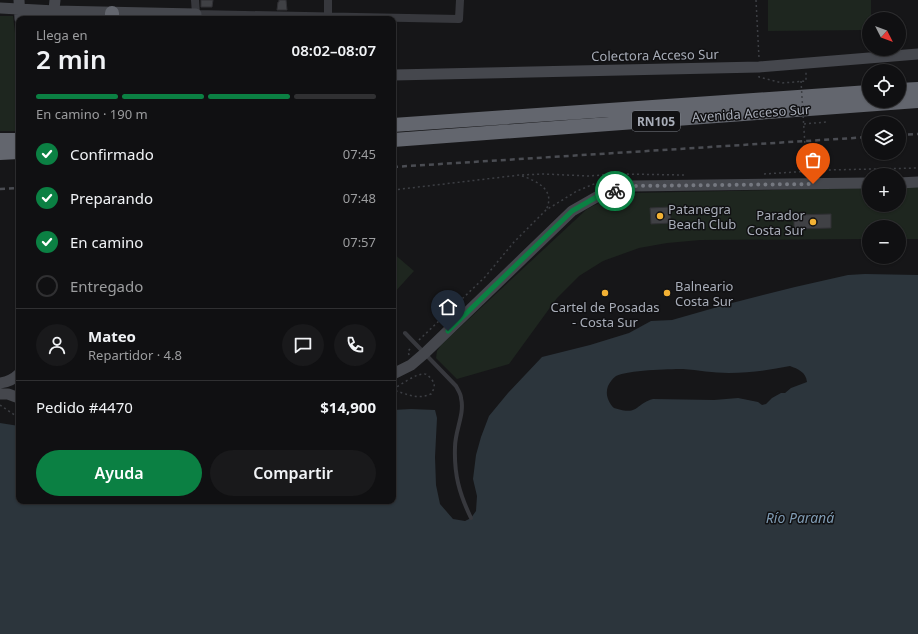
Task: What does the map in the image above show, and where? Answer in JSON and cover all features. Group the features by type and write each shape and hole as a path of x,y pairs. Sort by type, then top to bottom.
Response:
{"highway":[{"path":"906,90 918,89"},
{"name":"Avenida Acceso Sur","path":"396,125 862,92"},
{"name":"Avenida Acceso Sur","path":"396,140 918,101"},
{"path":"0,140 16,140"},
{"path":"0,153 16,152"}],"main road":[{"path":"0,8 54,10 112,16 196,16"},
{"name":"Colectora Acceso Sur","path":"396,75 759,67 838,59 918,54"},
{"path":"906,183 918,182"},
{"path":"396,372 411,365 425,353 572,211 600,195 631,186 862,183"},
{"path":"0,383 8,382 16,378"},
{"path":"0,394 8,394 16,397"}],"street":[{"path":"195,0 196,16"},
{"path":"328,0 328,16"},
{"path":"396,19 459,19 460,0"}],"lane":[{"path":"405,333 456,386 462,397 462,411 454,445 456,472 457,483 463,502 471,518"}],"path":[{"path":"756,0 759,77 782,83 806,81 806,70"},
{"path":"801,81 806,162 821,167"},
{"path":"804,124 826,122"},
{"path":"764,174 788,171 918,168"},
{"path":"788,171 788,176"},
{"path":"412,378 408,351 485,277 514,242 546,210 576,191 600,180 620,174"},
{"path":"520,175 542,185 547,193 548,203 546,210"},
{"path":"396,190 520,175 688,175"},
{"path":"396,388 412,378 425,374 434,382 434,388 431,394 423,398 396,390"},
{"path":"0,404 16,416"}],"shaded area":[{"path":"768,0 871,0 871,12 862,12 862,30 768,31"},
{"path":"0,16 13,16 16,41 16,131 0,131"},
{"path":"906,187 918,187 918,239 906,239 906,220 862,220 862,239 700,240 667,243 639,248 603,261 579,276 557,298 509,364 457,379 436,358 437,351 441,345 587,209 607,199 632,193 862,188 862,212 906,212"},
{"path":"396,256 414,271 396,291"}],"water":[{"name":"Río Paraná","path":"848,275 918,275 918,634 0,634 0,423 16,426 16,504 396,504 396,410 435,410 437,418 435,457 436,485 440,504 453,519 465,521 471,518 476,511 477,496 473,479 476,455 489,416 508,393 542,357 629,333 651,321 672,320 795,287","holes":["790,366 803,373 807,382 791,388 785,393 781,393 772,398 766,404 762,405 758,402 738,398 714,400 653,399 647,401 636,409 628,411 614,408 607,395 608,386 613,378 629,372 683,369 717,373 737,373"]}],"building":[{"path":"201,0 213,0 212,7 201,7"},
{"path":"279,0 286,0 287,10 277,10"},
{"path":"670,207 671,223 651,224 650,208"},
{"name":"Parador Costa Sur","path":"831,214 831,228 794,229 794,215"}],"railway":[{"path":"906,135 918,134"},
{"path":"396,167 862,137"},
{"path":"0,189 16,188"}],"way so far":[{"path":"615,191 631,186 813,184"}],"place":[{"name":"Patanegra Beach Club","path":"660,216"},
{"name":"Parador Costa Sur","path":"813,222"},
{"name":"Cartel de Posadas - Costa Sur","path":"605,293"},
{"name":"Balneario Costa Sur","path":"667,293"}],"route":[{"path":"448,331 572,211 600,195 615,191"}]}
